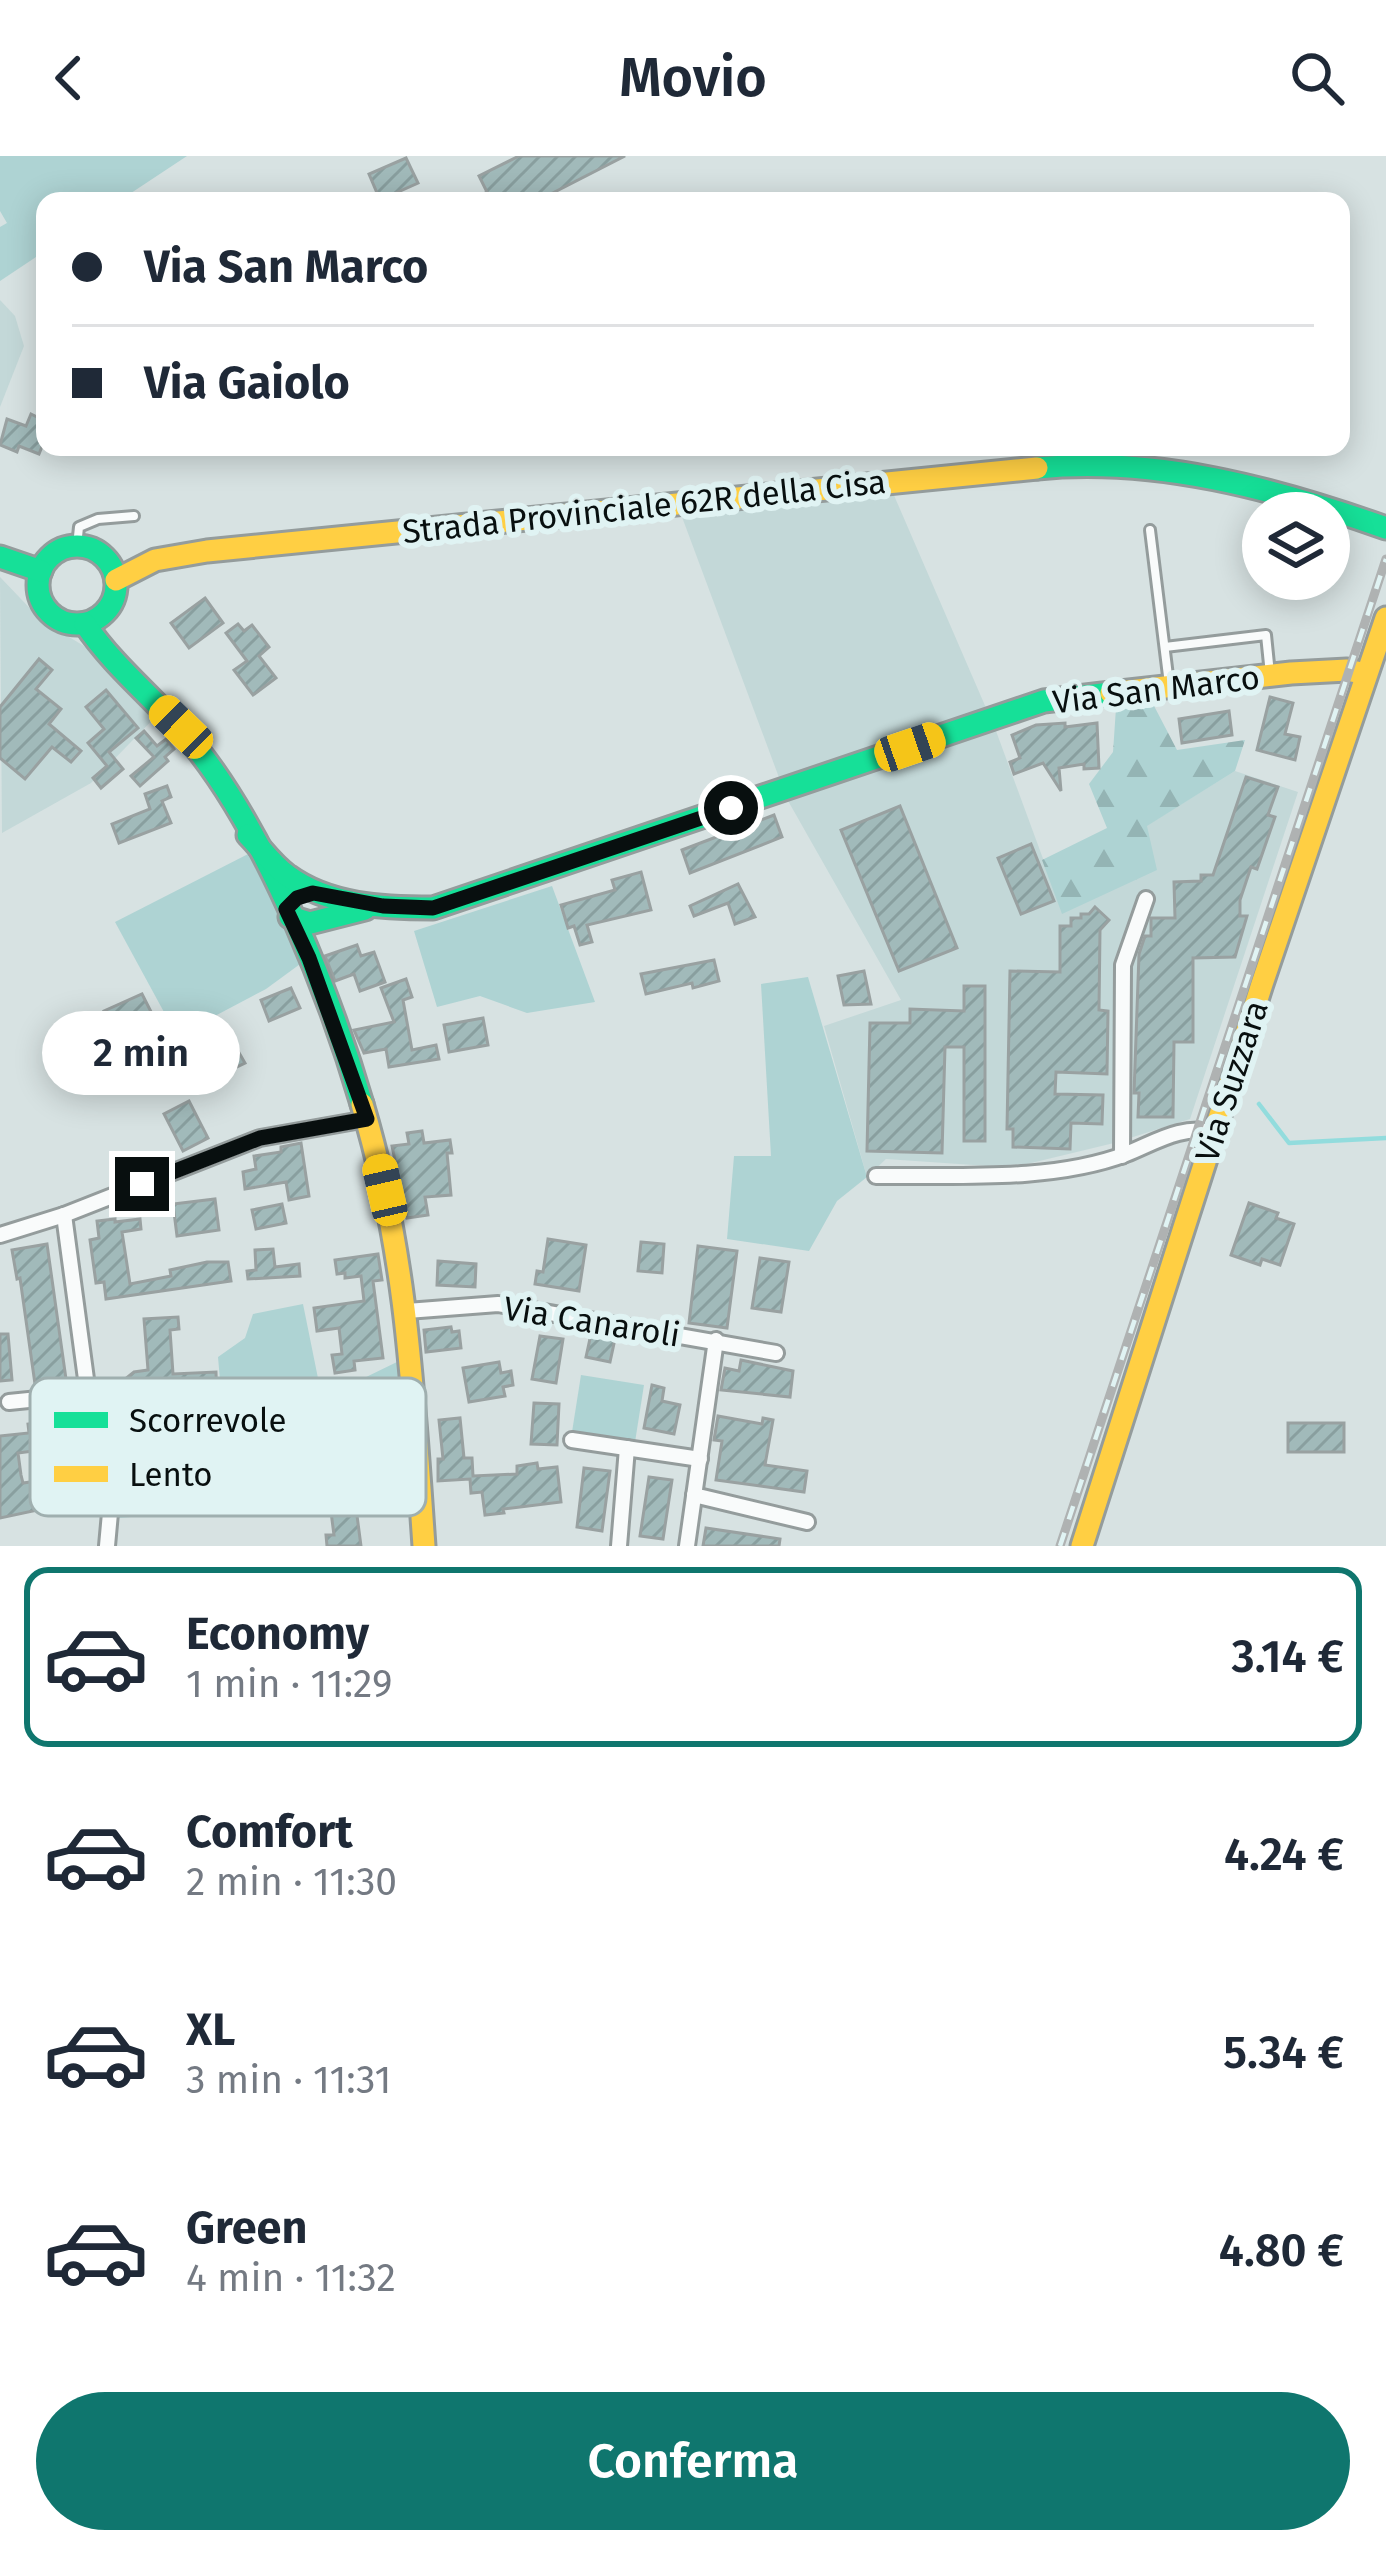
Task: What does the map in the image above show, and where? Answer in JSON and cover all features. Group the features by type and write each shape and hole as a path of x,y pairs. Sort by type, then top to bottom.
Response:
{"main road":[{"name":"Strada Provinciale 62R della Cisa","path":"116,580 155,560 207,551 1011,469 1138,468 1225,480 1272,490 1386,528"},
{"path":"77,546 107,560 116,580 106,613 85,624 62,621 39,595 41,571 55,553 77,546"},
{"path":"0,557 41,571"},
{"name":"Via Suzzara","path":"1082,1546 1214,1133 1376,673 1386,618"},
{"path":"85,624 99,647 199,749 309,958 367,1119 391,1214 411,1378"},
{"name":"Via San Marco","path":"248,836 283,873 325,894 383,906 433,908 1044,701 1270,675 1376,673"},
{"path":"288,913 305,894 325,894"},
{"name":"Via San Marco","path":"288,913 310,923 383,906"},
{"path":"309,958 316,931 333,916"},
{"path":"422,1516 424,1546"}],"street":[{"path":"1122,1156 1123,965 1146,899"},
{"path":"0,1234 260,1138 367,1119"},
{"path":"876,1177 986,1178 1122,1156 1197,1128 1214,1133"},
{"path":"64,1214 86,1378"},
{"name":"Via Canaroli","path":"406,1311 498,1304 776,1353"},
{"path":"687,1546 716,1340"},
{"path":"9,1402 30,1400"},
{"path":"572,1439 700,1459"},
{"path":"623,1545 627,1448"},
{"path":"694,1495 807,1522"},
{"path":"107,1546 110,1516"}],"lane":[{"path":"77,546 80,526 98,518 134,516"},
{"path":"1150,530 1169,687"},
{"path":"1164,647 1266,635 1270,675"}],"shaded area":[{"path":"0,300 15,316 24,346 0,407"},
{"path":"893,493 996,731 1063,913 1146,826 1235,771 1298,792 1190,1119 1027,1164 886,1159 867,1177 824,1026 901,1000 787,799 682,517"},
{"path":"0,577 41,620 122,669 165,707 91,783 2,833"}],"green space":[{"path":"0,156 187,156 133,192 36,192 36,257 0,281 0,227 7,223 0,211"},
{"path":"1152,702 1177,750 1245,740 1235,771 1147,826 1157,870 1062,914 1042,860 1107,828 1089,784 1113,752 1116,708"},
{"path":"254,851 307,959 266,989 177,1036 115,922"},
{"path":"552,886 595,1002 527,1013 480,996 437,1007 414,931"},
{"path":"808,977 867,1177 837,1201 809,1251 727,1239 734,1156 771,1156 761,984"},
{"path":"303,1304 318,1378 220,1378 218,1357 245,1338 253,1314"},
{"path":"399,1361 401,1378 364,1378"},
{"path":"581,1375 644,1385 635,1442 572,1432"}],"building":[{"path":"519,156 625,156 555,192 487,192 479,176"},
{"path":"406,158 418,183 398,192 377,192 369,174"},
{"path":"31,414 36,416 36,453 0,445 7,419 26,426"},
{"path":"205,598 223,623 189,648 171,623"},
{"path":"238,624 244,631 252,625 269,647 259,656 276,678 253,695 234,670 247,661 226,633"},
{"path":"39,659 52,670 36,689 61,709 49,724 81,751 71,762 52,747 25,779 0,758 0,707"},
{"path":"106,690 138,728 109,752 123,769 101,788 93,778 107,766 88,743 104,729 86,707"},
{"path":"1270,697 1293,703 1285,734 1300,737 1295,760 1257,750"},
{"path":"1229,711 1232,735 1182,743 1179,719"},
{"path":"1065,723 1065,727 1097,723 1099,768 1084,769 1084,764 1059,768 1061,791 1043,763 1014,774 1010,762 1020,758 1012,735 1036,725"},
{"path":"144,731 157,746 166,739 174,749 165,757 168,761 140,786 131,776 154,757 136,738"},
{"path":"1246,777 1278,787 1268,815 1275,817 1257,869 1251,867 1240,900 1240,916 1247,916 1235,957 1193,958 1193,1042 1174,1042 1173,1117 1138,1117 1139,1093 1134,1093 1139,954 1145,936 1151,936 1151,918 1175,918 1174,882 1201,881 1201,875 1213,875"},
{"path":"167,786 171,797 162,801 171,823 119,843 112,824 150,809 145,794"},
{"path":"900,806 957,948 899,971 841,830"},
{"path":"774,815 782,837 690,873 682,850"},
{"path":"1031,844 1054,901 1021,914 998,858"},
{"path":"641,872 651,910 587,925 592,942 580,945 561,905 615,890 612,880"},
{"path":"738,884 755,917 735,924 728,903 694,916 690,906"},
{"path":"1095,907 1109,920 1100,930 1099,1010 1108,1011 1107,1074 1056,1072 1055,1094 1103,1095 1102,1124 1071,1123 1070,1149 1013,1147 1013,1129 1007,1129 1010,971 1060,972 1060,926 1071,926 1071,918 1081,918"},
{"path":"357,945 361,956 374,952 385,982 360,991 354,974 335,981 325,956"},
{"path":"714,960 719,981 646,994 641,974"},
{"path":"864,971 871,1004 844,1005 838,976"},
{"path":"406,979 412,997 403,1000 412,1050 436,1045 439,1059 389,1067 386,1049 364,1053 354,1030 394,1022 381,988"},
{"path":"964,986 985,986 985,1141 964,1141 964,1047 945,1047 942,1153 867,1151 870,1023 910,1023 910,1009 964,1011"},
{"path":"291,988 300,1008 269,1021 261,1000"},
{"path":"142,994 176,1061 161,1069 142,1030 103,1051 95,1035 111,1027 104,1011"},
{"path":"483,1018 488,1045 449,1052 444,1025"},
{"path":"226,1030 245,1063 222,1074 205,1040"},
{"path":"189,1101 208,1138 183,1151 164,1114"},
{"path":"422,1131 424,1143 450,1140 451,1195 425,1197 428,1215 407,1218 392,1146 409,1144 407,1133"},
{"path":"301,1143 309,1196 289,1200 286,1182 245,1189 243,1172 256,1169 254,1156"},
{"path":"215,1199 219,1230 177,1236 173,1204"},
{"path":"1249,1203 1294,1224 1280,1265 1262,1259 1260,1265 1231,1255"},
{"path":"282,1204 286,1223 256,1229 252,1210"},
{"path":"140,1219 141,1229 122,1232 130,1284 207,1262 228,1262 231,1281 106,1299 104,1282 96,1283 90,1240 99,1238 97,1221"},
{"path":"548,1239 586,1245 579,1291 535,1284 537,1271 543,1272"},
{"path":"641,1242 664,1244 662,1273 638,1271"},
{"path":"47,1244 66,1378 34,1378 12,1250"},
{"path":"698,1246 737,1251 727,1328 689,1323"},
{"path":"273,1249 275,1267 299,1264 300,1276 248,1279 247,1271 256,1270 255,1250"},
{"path":"378,1254 382,1280 373,1281 383,1358 354,1361 355,1370 335,1373 332,1355 342,1354 339,1328 317,1331 314,1308 364,1301 361,1276 337,1274 335,1260"},
{"path":"760,1258 789,1262 781,1312 752,1308"},
{"path":"438,1261 476,1264 475,1287 437,1285"},
{"path":"178,1317 179,1329 170,1330 173,1374 216,1372 216,1378 126,1378 148,1370 144,1319"},
{"path":"451,1327 452,1332 459,1331 461,1348 426,1352 424,1330"},
{"path":"0,1334 8,1334 12,1380 0,1381"},
{"path":"591,1334 615,1339 610,1362 586,1357"},
{"path":"540,1336 563,1339 556,1383 532,1379"},
{"path":"741,1360 793,1371 790,1397 721,1390 725,1368 739,1371"},
{"path":"499,1362 501,1373 511,1371 513,1385 503,1387 505,1396 469,1402 463,1368"},
{"path":"652,1385 664,1388 662,1401 680,1405 674,1434 644,1428"},
{"path":"534,1403 559,1404 557,1445 531,1444"},
{"path":"718,1416 762,1424 763,1418 773,1420 765,1465 807,1471 804,1492 716,1480 722,1441 714,1440"},
{"path":"460,1418 464,1458 472,1458 473,1476 517,1474 517,1466 537,1463 538,1469 557,1467 561,1502 485,1515 482,1492 471,1493 470,1479 438,1481 438,1459 443,1459 439,1420"},
{"path":"1288,1423 1344,1423 1344,1452 1288,1452"},
{"path":"30,1424 30,1451 18,1453 23,1483 30,1482 30,1512 0,1518 0,1436 29,1433"},
{"path":"584,1468 610,1471 602,1531 577,1527"},
{"path":"649,1477 672,1480 663,1539 640,1536"},
{"path":"332,1516 357,1516 361,1546 327,1546 326,1535 334,1535"},
{"path":"706,1528 780,1539 779,1546 703,1546"}],"waterway":[{"path":"1259,1104 1289,1143 1386,1138"}],"railway":[{"path":"1060,1546 1386,559"}],"traffic: fast":[{"path":"1037,468 1170,471 1302,500 1386,528"},
{"path":"77,546 105,557 116,585 105,613 77,624 49,613 38,585 49,557 77,546"},
{"path":"0,557 41,571"},
{"path":"85,624 201,754 251,831 315,969 362,1104"},
{"path":"248,835 282,872 321,894 376,906 433,908 1044,701 1111,693"},
{"path":"290,917 310,923 365,909"}],"traffic: slow":[{"path":"116,580 155,560 207,551 1037,468"},
{"path":"1082,1546 1262,984 1386,618"},
{"path":"1111,693 1291,673 1347,670 1366,674"},
{"path":"362,1104 389,1215 411,1378"},
{"path":"422,1516 424,1546"}],"route":[{"path":"142,1184 260,1138 367,1119 309,958 286,909 297,898 313,893 383,906 433,908 731,808"}]}
